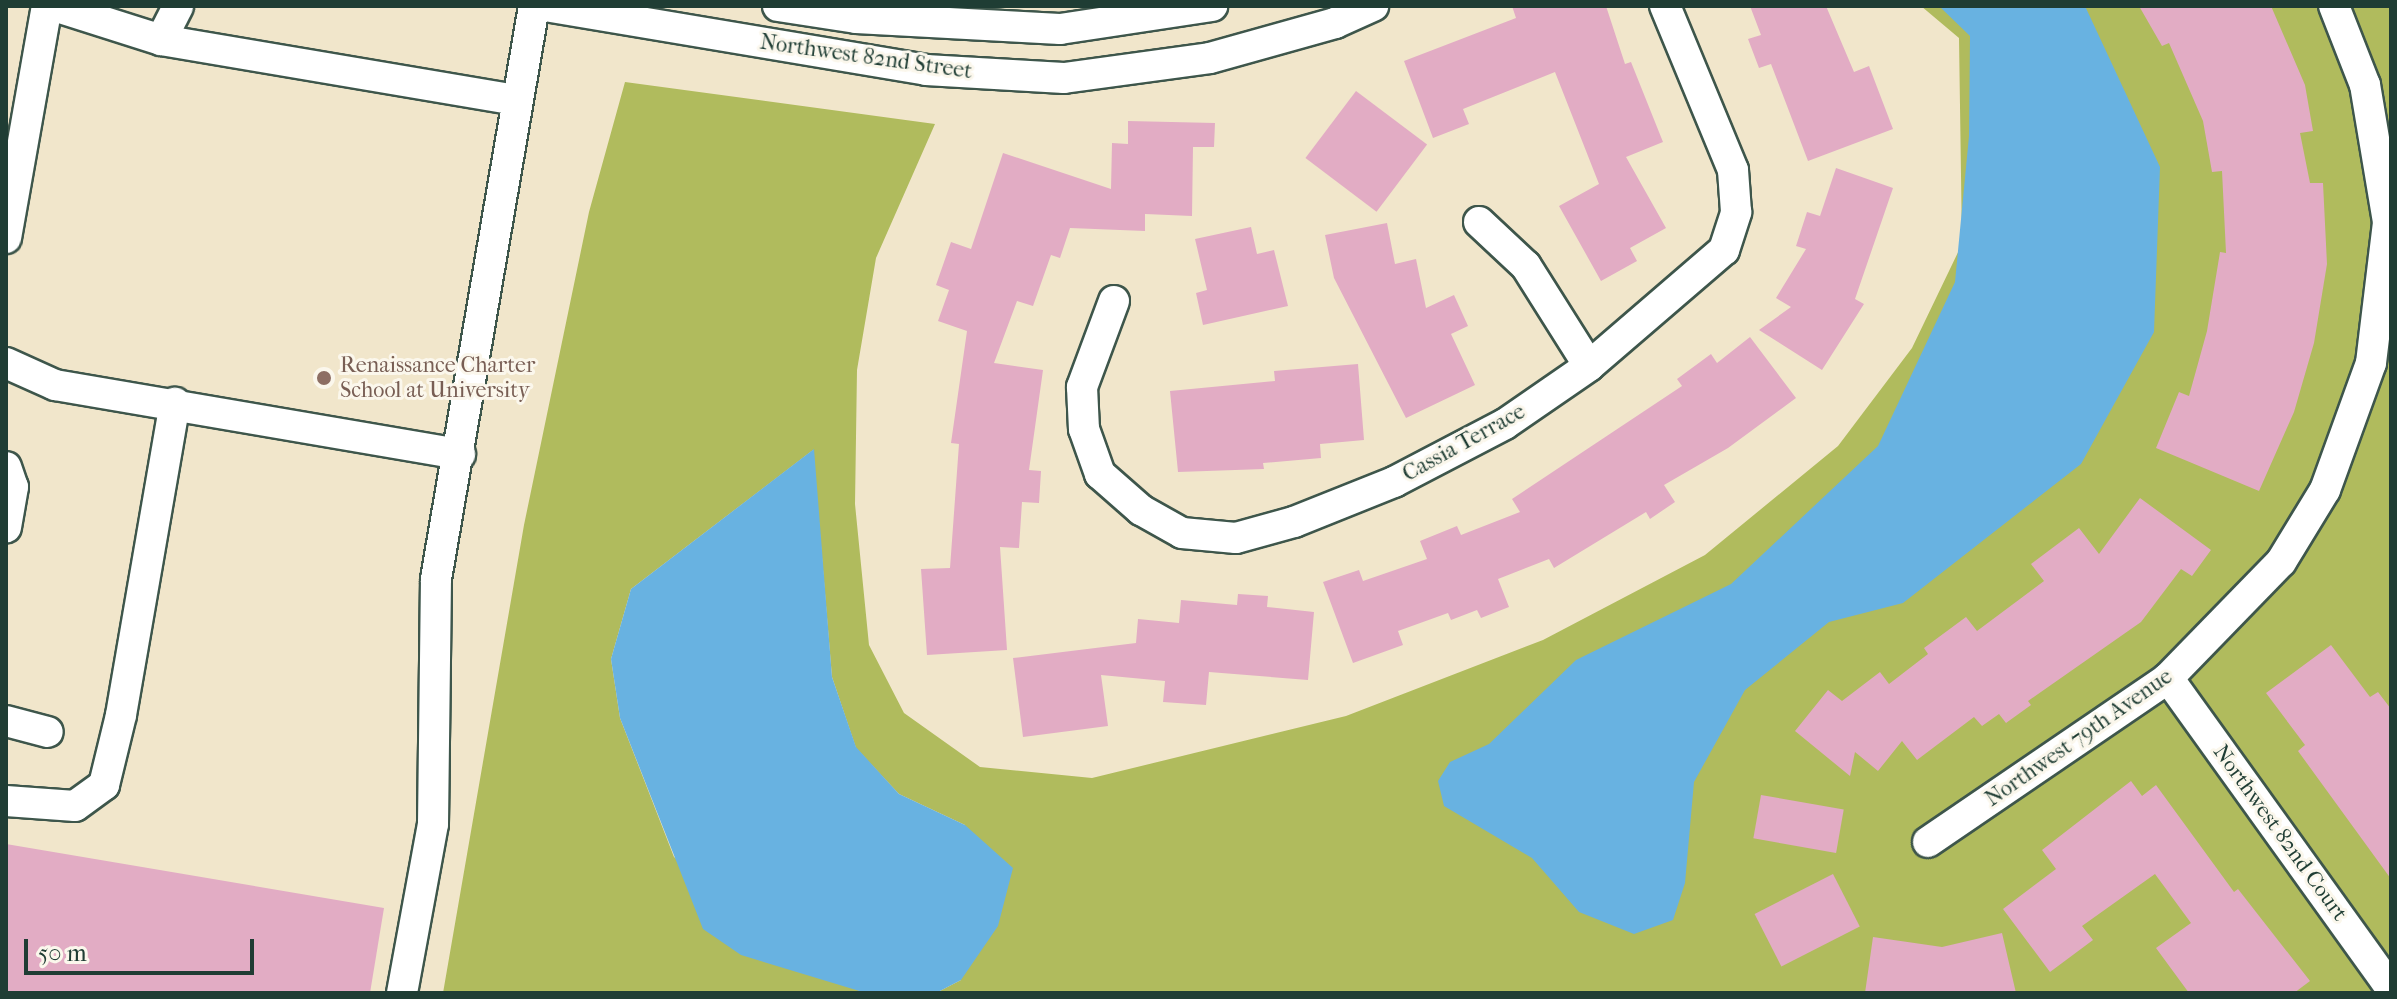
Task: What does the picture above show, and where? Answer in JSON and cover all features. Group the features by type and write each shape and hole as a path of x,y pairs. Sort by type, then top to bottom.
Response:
{"street":[{"path":"6,238 47,6"},
{"path":"54,6 161,40 516,100"},
{"path":"150,6 161,40"},
{"path":"161,40 178,6"},
{"path":"402,993 433,824 436,579 460,454 516,100 534,6"},
{"name":"Northwest 82nd Street","path":"545,6 926,70 1064,78 1210,58 1335,23 1373,6"},
{"name":"Northwest 82nd Street","path":"778,6 856,18 1060,29 1212,6"},
{"name":"Cassia Terrace","path":"1114,301 1082,387 1084,429 1100,474 1141,510 1182,533 1236,538 1294,522 1394,482 1505,424 1589,366 1724,250 1736,212 1733,170 1665,6"},
{"name":"Northwest 79th Avenue","path":"1928,842 2168,678 2281,562 2325,490 2371,363 2388,222 2365,85 2334,6"},
{"path":"1479,222 1526,266 1589,366"},
{"path":"6,363 55,385 175,403 460,454"},
{"path":"20,802 75,806 104,785 121,715 175,403"},
{"path":"6,467 13,487 6,527"},
{"name":"Northwest 82nd Court","path":"2168,678 2391,988"},
{"path":"6,721 48,732"}],"green space":[{"path":"1921,6 2391,6 2391,993 936,993 961,980 965,825 899,794 856,748 832,677 813,450 631,589 611,659 620,718 674,857 821,976 866,993 443,993 524,525 589,212 625,82 935,124 876,258 857,370 855,504 869,645 904,713 980,767 1092,778 1346,716 1543,640 1705,555 1838,446 1912,348 1962,244 1959,38"}],"water":[{"path":"1939,6 2085,6 2160,167 2154,332 2081,464 1903,603 1829,622 1745,690 1694,782 1685,883 1673,920 1634,934 1579,912 1532,858 1444,806 1438,781 1450,762 1489,744 1576,660 1731,584 1878,446 1955,282 1969,136 1970,36"},
{"path":"814,449 832,677 856,747 899,794 965,825 1013,868 998,926 961,980 936,993 866,993 741,955 703,929 620,718 611,659 631,589"}],"building":[{"path":"1512,6 1606,6 1625,64 1631,62 1663,142 1626,157 1666,228 1630,248 1637,261 1601,281 1559,206 1599,184 1555,72 1463,109 1469,124 1433,138 1404,61 1516,18"},
{"path":"1750,6 1826,6 1854,72 1869,66 1893,129 1808,161 1771,64 1759,68 1748,39 1761,35"},
{"path":"2139,6 2271,6 2305,85 2313,131 2300,133 2310,183 2323,183 2327,264 2314,343 2294,412 2259,491 2156,448 2179,392 2189,396 2207,331 2220,252 2226,253 2222,171 2212,172 2203,121 2169,43 2162,46"},
{"path":"1356,91 1427,145 1377,212 1305,158"},
{"path":"1128,121 1215,123 1214,147 1193,147 1192,216 1145,214 1145,231 1070,228 1060,258 1051,255 1033,306 1017,301 994,363 1043,370 1029,470 1041,471 1039,503 1022,502 1019,548 1000,547 1007,650 927,655 921,569 950,568 959,444 951,443 967,331 938,321 949,290 936,285 951,242 971,249 1003,153 1111,189 1112,143 1128,144"},
{"path":"1836,168 1893,188 1855,299 1864,304 1822,370 1759,330 1791,307 1776,298 1806,249 1796,246 1807,212 1820,216"},
{"path":"1387,223 1395,264 1416,259 1426,308 1454,295 1468,326 1451,334 1475,385 1406,418 1334,278 1325,235"},
{"path":"1251,227 1257,254 1274,250 1288,306 1203,325 1196,293 1207,290 1195,239"},
{"path":"1750,337 1796,398 1728,448 1664,485 1675,502 1650,519 1646,512 1554,568 1549,559 1498,579 1509,607 1481,618 1477,610 1451,620 1448,613 1398,631 1403,645 1353,663 1323,582 1359,570 1363,581 1427,559 1420,541 1457,526 1461,535 1520,512 1512,499 1682,386 1677,379 1711,354 1717,363"},
{"path":"1358,364 1364,440 1320,444 1321,458 1263,463 1264,469 1178,472 1170,391 1275,381 1274,371"},
{"path":"2140,498 2211,550 2192,576 2181,569 2141,622 2028,701 2031,705 2006,723 1999,714 1982,726 1974,717 1917,760 1902,741 1878,771 1855,752 1850,776 1795,731 1828,690 1842,701 1880,672 1889,684 1928,654 1924,648 1966,617 1977,631 2044,581 2031,564 2079,528 2099,554"},
{"path":"1238,594 1268,596 1267,607 1314,612 1308,680 1209,672 1206,705 1163,702 1165,681 1101,675 1108,726 1023,737 1013,658 1136,643 1138,619 1179,623 1181,600 1237,605"},
{"path":"2331,645 2370,697 2378,692 2391,709 2391,879 2298,751 2305,745 2266,693"},
{"path":"2131,781 2142,796 2156,785 2234,892 2238,889 2310,981 2294,993 2189,993 2156,948 2191,923 2155,874 2082,926 2093,940 2050,972 2003,909 2056,869 2042,850"},
{"path":"1761,795 1844,810 1836,853 1753,838"},
{"path":"6,844 384,908 370,993 6,993"},
{"path":"1833,874 1860,927 1781,967 1755,914"},
{"path":"2002,933 2016,993 1865,993 1873,937 1942,947"}],"place":[{"name":"Renaissance Charter School at University","path":"324,378"}]}
